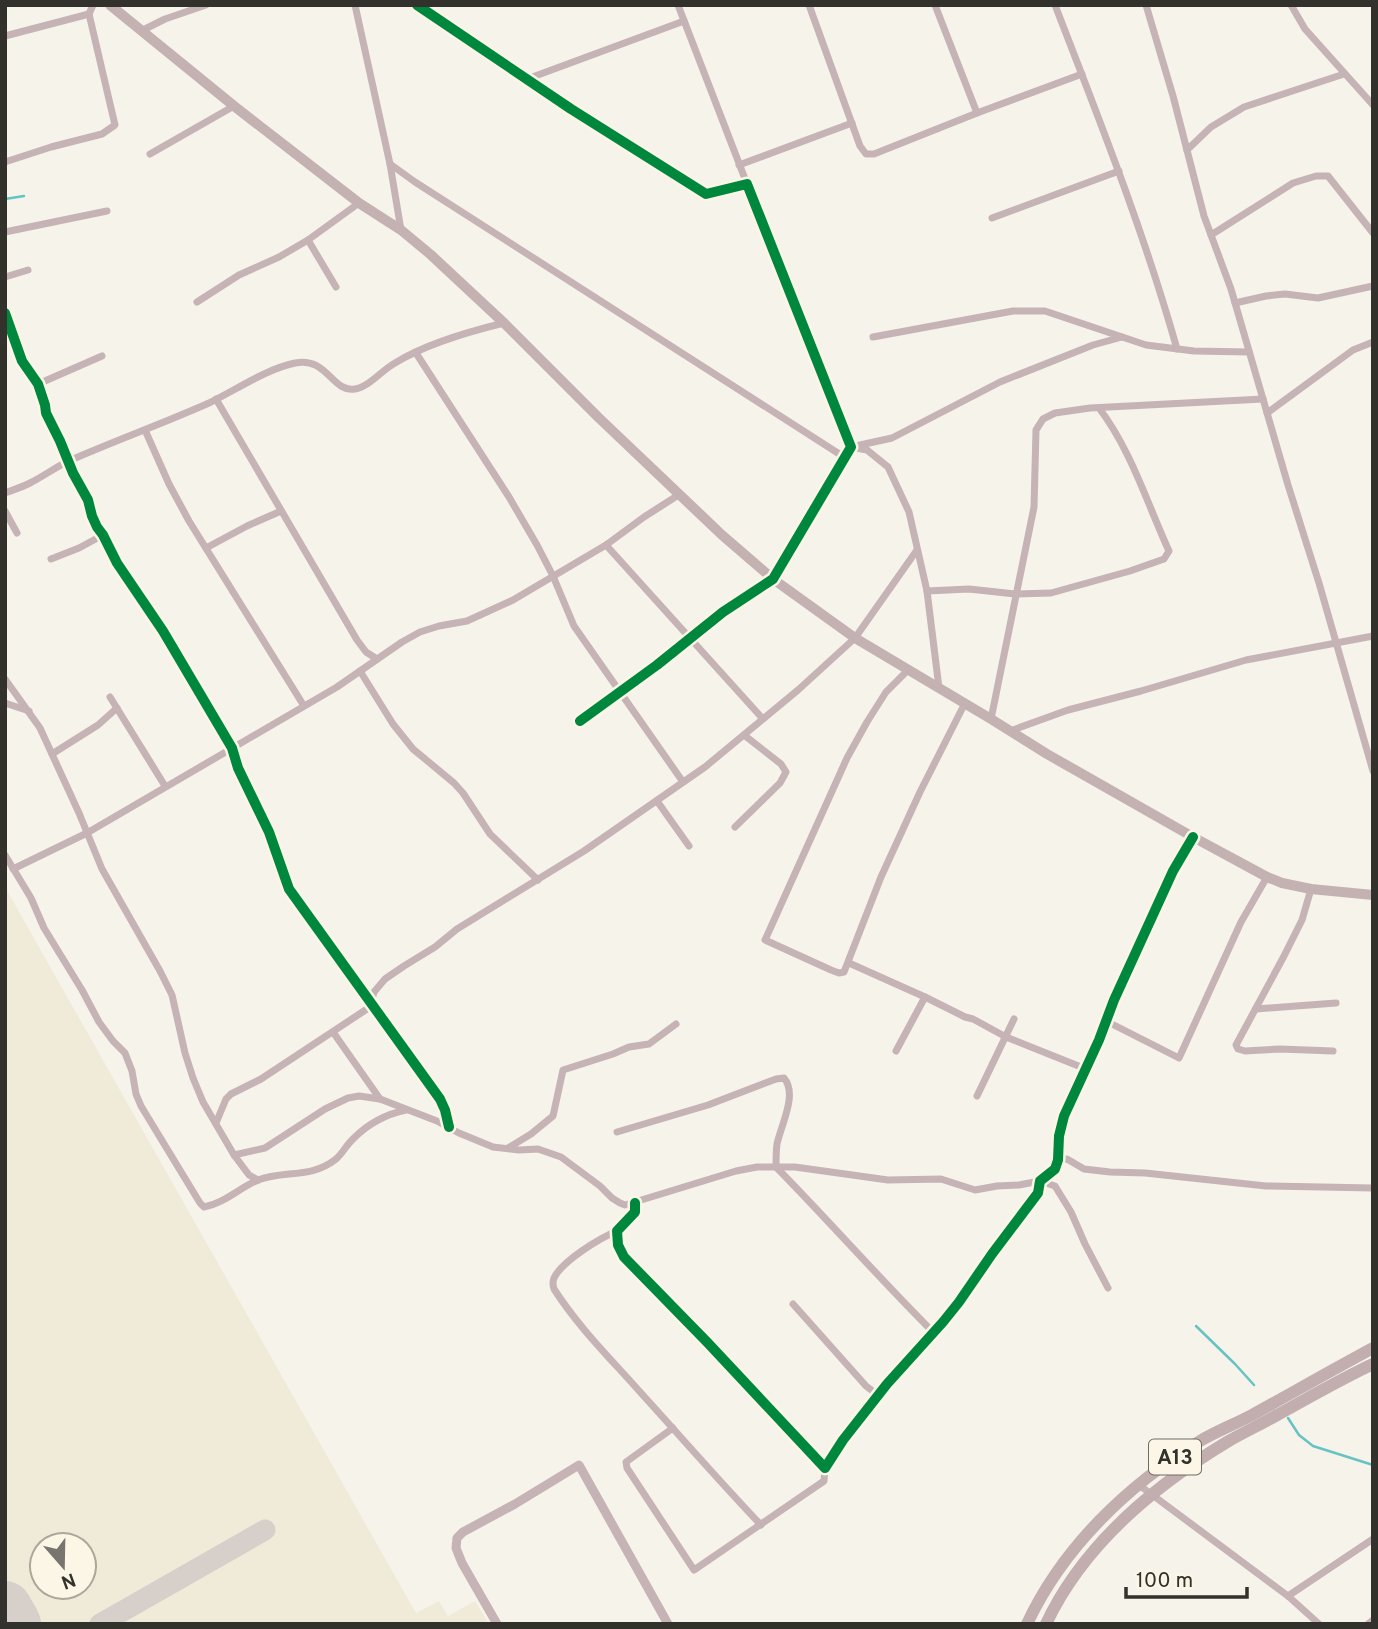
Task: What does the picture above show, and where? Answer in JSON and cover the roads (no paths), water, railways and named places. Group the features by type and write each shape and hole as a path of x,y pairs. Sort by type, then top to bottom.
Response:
{"highway":[{"name":"A13","path":"1027,1624 1038,1600 1060,1566 1109,1510 1139,1485 1201,1441 1373,1348"},
{"name":"A13","path":"1046,1624 1073,1575 1095,1548 1152,1494 1229,1441 1373,1364"}],"main road":[{"path":"113,6 359,204 401,230 430,254 722,535 773,579 855,638 1047,754 1267,877 1311,889 1373,895"}],"street":[{"path":"5,162 102,134 115,125 89,14 93,5"},
{"path":"141,31 165,19 206,5"},
{"path":"355,5 390,164 401,230"},
{"path":"417,5 706,194 747,184"},
{"path":"678,5 851,447"},
{"path":"809,5 860,146 866,154 874,154 1082,74"},
{"path":"935,5 977,113"},
{"path":"1055,5 1119,171 1177,349"},
{"path":"1146,5 1204,216 1250,352 1373,771"},
{"path":"1291,5 1305,29 1373,105"},
{"path":"5,36 89,14"},
{"path":"527,79 684,21"},
{"path":"1187,150 1211,127 1244,107 1344,74"},
{"path":"150,155 234,106"},
{"path":"739,165 852,123"},
{"path":"390,164 844,457"},
{"path":"992,218 1119,171"},
{"path":"1211,235 1293,183 1316,176 1328,176 1373,233"},
{"path":"197,302 239,275 309,240 359,204"},
{"path":"5,232 107,211"},
{"path":"309,240 336,287"},
{"path":"5,276 28,270"},
{"path":"1235,303 1285,294 1318,298 1373,286"},
{"path":"873,337 1013,311 1045,311 1146,345 1194,351 1250,352"},
{"path":"5,313 22,360 38,384 46,413 88,500 97,527 117,563 163,631 232,748 237,768 269,832 289,889 440,1099 449,1127"},
{"path":"5,494 69,461 216,400 274,370 294,363 307,361 316,364 340,385 347,389 356,389 395,363 416,353 478,329 504,323"},
{"path":"580,721 723,612 773,579 851,447 892,438 999,382 1093,345 1122,337"},
{"path":"1267,413 1353,350 1373,342"},
{"path":"416,353 537,545 574,626 683,782"},
{"path":"38,384 102,356"},
{"path":"991,719 1034,507 1036,430 1043,419 1055,413 1099,408 1263,399"},
{"path":"216,400 357,640 366,652 377,659"},
{"path":"927,591 969,589 1016,594 1052,593 1164,559 1169,551 1113,426 1099,408"},
{"path":"145,430 169,484 304,706"},
{"path":"851,447 867,450 888,467 909,512 927,591 939,688"},
{"path":"13,869 87,833 337,687 420,632 467,621 513,600 606,545 680,494"},
{"path":"5,511 17,533"},
{"path":"206,548 281,511"},
{"path":"51,559 103,535"},
{"path":"606,545 764,719"},
{"path":"216,1123 226,1099 231,1094 261,1079 367,1009 374,992 385,979 435,947 457,929 584,851 657,801 764,719 855,638 918,550"},
{"path":"1010,731 1068,710 1246,660 1373,636"},
{"path":"908,670 886,692 854,746 765,940 839,973 845,972 881,877 965,703"},
{"path":"360,671 393,724 413,749 454,783 490,834 538,880"},
{"path":"5,679 40,728 102,869 172,995 192,1077 203,1102 234,1155 249,1175 258,1181"},
{"path":"110,697 164,786"},
{"path":"5,704 29,711"},
{"path":"51,754 98,725 117,708"},
{"path":"735,827 780,783 786,772 782,764 744,735"},
{"path":"657,801 689,846"},
{"path":"234,1155 265,1148 325,1109 359,1096 380,1099 438,1121 493,1147 538,1149 561,1157 625,1205 757,1167 796,1167 888,1180 941,1179 975,1190 1040,1181 1055,1169 1064,1116 1168,882 1193,837"},
{"path":"5,855 99,1022 125,1054 141,1106 204,1208 226,1200 258,1181 274,1176 311,1172 336,1159 354,1138 368,1127 391,1113 407,1110"},
{"path":"1106,1021 1178,1058 1241,922 1267,877"},
{"path":"1311,889 1301,920 1284,956 1236,1045 1238,1049 1245,1051 1333,1051"},
{"path":"849,963 973,1019 1006,1037 1086,1069"},
{"path":"896,1051 925,997"},
{"path":"1256,1009 1335,1003"},
{"path":"977,1096 1014,1019"},
{"path":"508,1149 553,1116 563,1070 629,1046 649,1044 676,1024"},
{"path":"333,1031 380,1099"},
{"path":"617,1132 708,1105 784,1078 789,1084 790,1097 777,1145 776,1167 933,1332"},
{"path":"1058,1160 1067,1159 1084,1169 1145,1172 1266,1186 1373,1188"},
{"path":"1040,1181 1055,1186 1071,1212 1108,1288"},
{"path":"673,1428 626,1462 627,1468 694,1570 824,1481 825,1468 843,1440 959,1301 1038,1193 1040,1181"},
{"path":"635,1203 635,1212 617,1231 601,1238 570,1260 554,1279 553,1285 592,1340 761,1525"},
{"path":"617,1231 618,1245 624,1257 825,1468"},
{"path":"793,1304 866,1386 879,1396"},
{"path":"497,1624 462,1563 456,1548 457,1538 579,1465 668,1624"},
{"path":"1139,1485 1288,1596 1319,1624"},
{"path":"1288,1596 1370,1541 1373,1550"},
{"path":"1368,1624 1373,1620"}],"waterway":[{"path":"5,199 24,196"},
{"path":"1196,1326 1254,1385"},
{"path":"1288,1418 1299,1435 1313,1446 1373,1465"}]}
